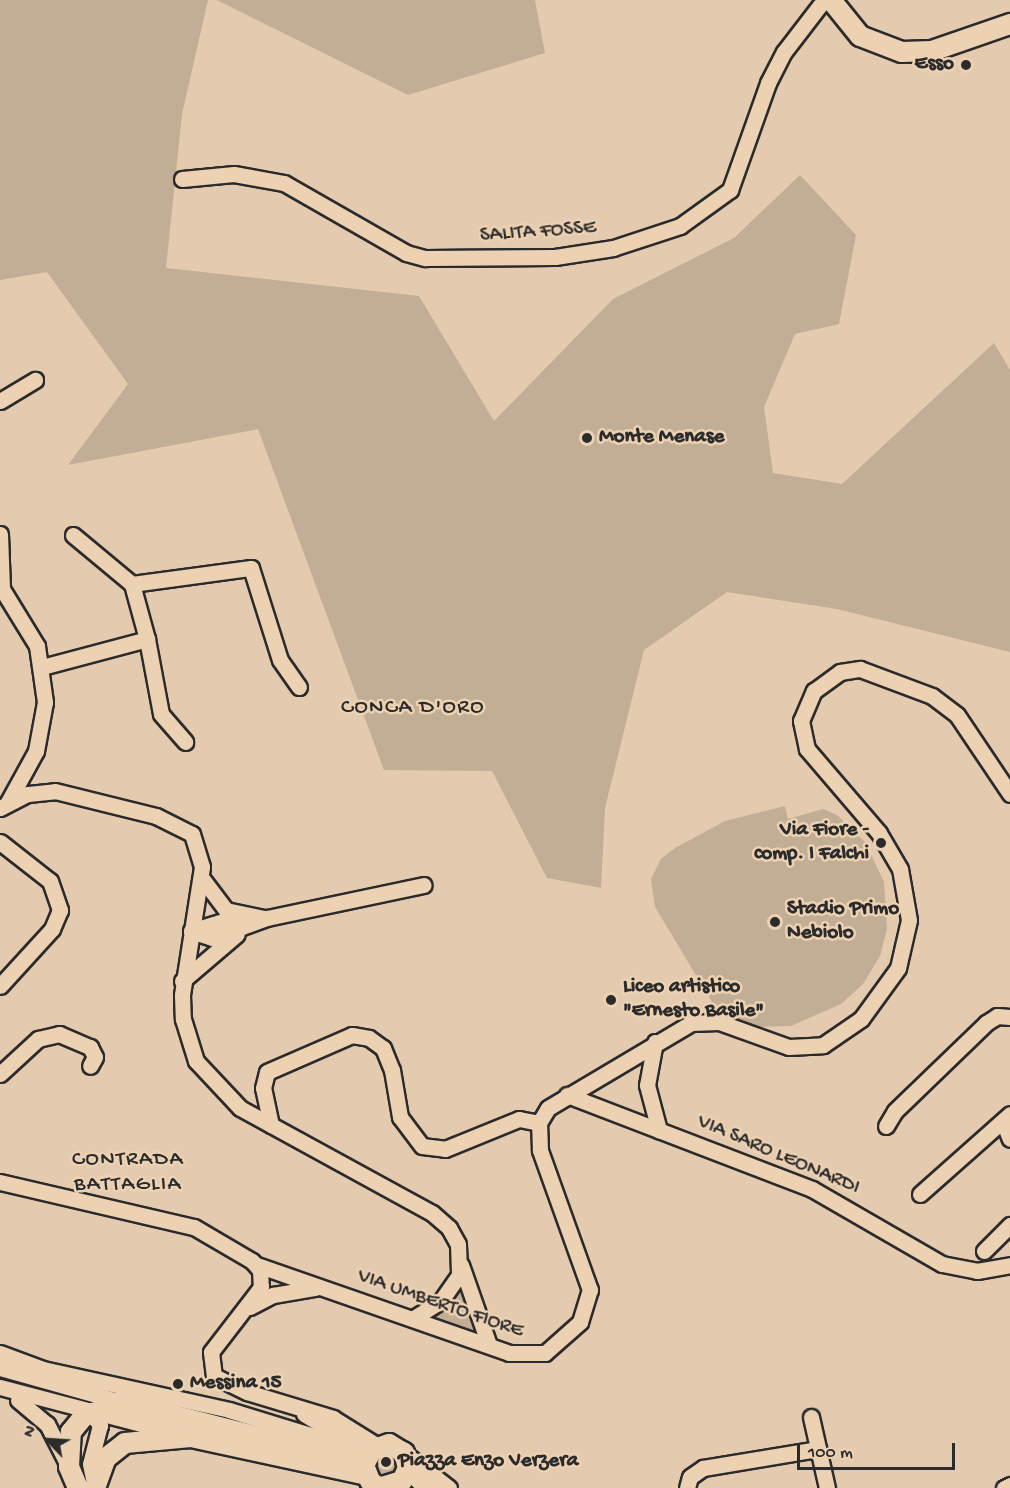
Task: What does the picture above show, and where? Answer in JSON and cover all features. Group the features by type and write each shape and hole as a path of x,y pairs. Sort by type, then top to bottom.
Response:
{"main road":[{"path":"822,2 861,36 902,52 932,51 1010,24"},
{"path":"78,1488 69,1467 71,1432 92,1413 122,1402 345,1459 371,1462 395,1446 429,1488"},
{"path":"95,1488 106,1458 125,1443 191,1437 371,1462 402,1481 406,1460"}],"street":[{"name":"SALITA FOSSE","path":"182,179 234,174 284,183 406,253 425,258 555,257 613,248 680,226 723,198 739,175 762,99 784,52 822,2"},
{"path":"0,401 35,380"},
{"path":"0,534 4,596 32,636 42,667 45,702 39,741 4,805"},
{"path":"73,535 132,584 147,639 161,714 185,742"},
{"path":"132,584 249,562 280,660 299,687"},
{"path":"42,667 147,639"},
{"path":"271,1125 263,1088 267,1072 352,1035 369,1038 383,1048 392,1070 400,1117 422,1146 445,1149 519,1119 539,1123 549,1108 567,1095 691,1023 710,1020 789,1047 823,1044 861,1018 898,968 909,920 900,868 879,833 811,755 801,733 808,700 829,677 850,669 869,670 942,703 963,723 1010,794"},
{"path":"4,805 55,791 179,824 196,841 201,877 182,981 183,1019 201,1068 232,1102 441,1220 458,1244 461,1265 489,1345"},
{"path":"0,842 50,881 60,910 52,929 0,986"},
{"path":"201,877 220,905 242,922"},
{"path":"191,931 267,918 424,885"},
{"path":"182,981 242,922"},
{"path":"886,1126 895,1111 986,1023 997,1016 1010,1017"},
{"path":"0,1074 38,1039 58,1034 90,1047 95,1057 90,1066"},
{"path":"655,1042 647,1085 659,1130"},
{"name":"VIA SARO LEONARDI","path":"567,1095 820,1192 942,1264 977,1271 1010,1264"},
{"path":"1006,1117 1010,1139"},
{"path":"920,1194 1006,1117"},
{"name":"VIA UMBERTO FIORE","path":"0,1182 194,1227 257,1264 321,1288 415,1317 517,1355 545,1353 575,1328 590,1300 589,1281 540,1150 539,1123"},
{"path":"984,1251 1010,1225"},
{"path":"257,1264 261,1287 248,1309 211,1352 212,1372 227,1385 296,1409 333,1418 371,1462"},
{"path":"415,1317 447,1294 461,1265"},
{"name":"VIA UMBERTO FIORE","path":"248,1309 273,1295 321,1288"},
{"path":"0,1353 43,1368 218,1407 315,1436 371,1462"},
{"path":"0,1368 68,1389 122,1402"},
{"path":"0,1387 92,1413 191,1437"},
{"path":"0,1387 41,1417 69,1467"},
{"path":"68,1389 92,1413 101,1432 90,1464 95,1488"},
{"path":"296,1409 333,1432"},
{"path":"811,1417 827,1488"},
{"path":"315,1436 346,1430 371,1462"},
{"path":"687,1488 690,1477 703,1468 818,1449"},
{"path":"406,1460 449,1488"},
{"path":"1004,1488 1010,1485"}],"shaded area":[{"path":"0,0 208,0 182,114 166,268 419,296 494,421 613,299 734,238 800,175 856,235 839,324 795,334 764,407 773,473 842,484 994,343 1010,370 1010,652 837,609 727,592 644,650 605,808 601,888 547,878 492,771 384,770 258,429 68,465 128,384 47,272 0,280"},
{"path":"217,0 535,0 545,53 408,95"},
{"name":"Stadio Primo Nebiolo","path":"785,806 788,819 823,809 837,815 865,842 884,882 887,929 880,956 863,984 841,1004 791,1026 754,1027 718,1012 655,907 651,879 661,859 675,848 725,821"},
{"path":"460,1286 478,1335 429,1316"},
{"path":"387,1453 396,1456 399,1465 396,1474 387,1477 378,1474 375,1465 378,1456"}],"place":[{"name":"Esso","path":"966,65"},
{"name":"Monte Menase","path":"587,438"},
{"name":"Via Fiore - comp. I Falchi","path":"881,843"},
{"name":"Stadio Primo Nebiolo","path":"775,922"},
{"name":"Liceo artistico \"Ernesto Basile\"","path":"611,1000"},
{"name":"Messina 15","path":"178,1384"},
{"name":"Piazza Enzo Verzera","path":"386,1462"}],"district":[{"name":"CONCA D'ORO","path":"413,709"},
{"name":"CONTRADA BATTAGLIA","path":"128,1172"}]}
